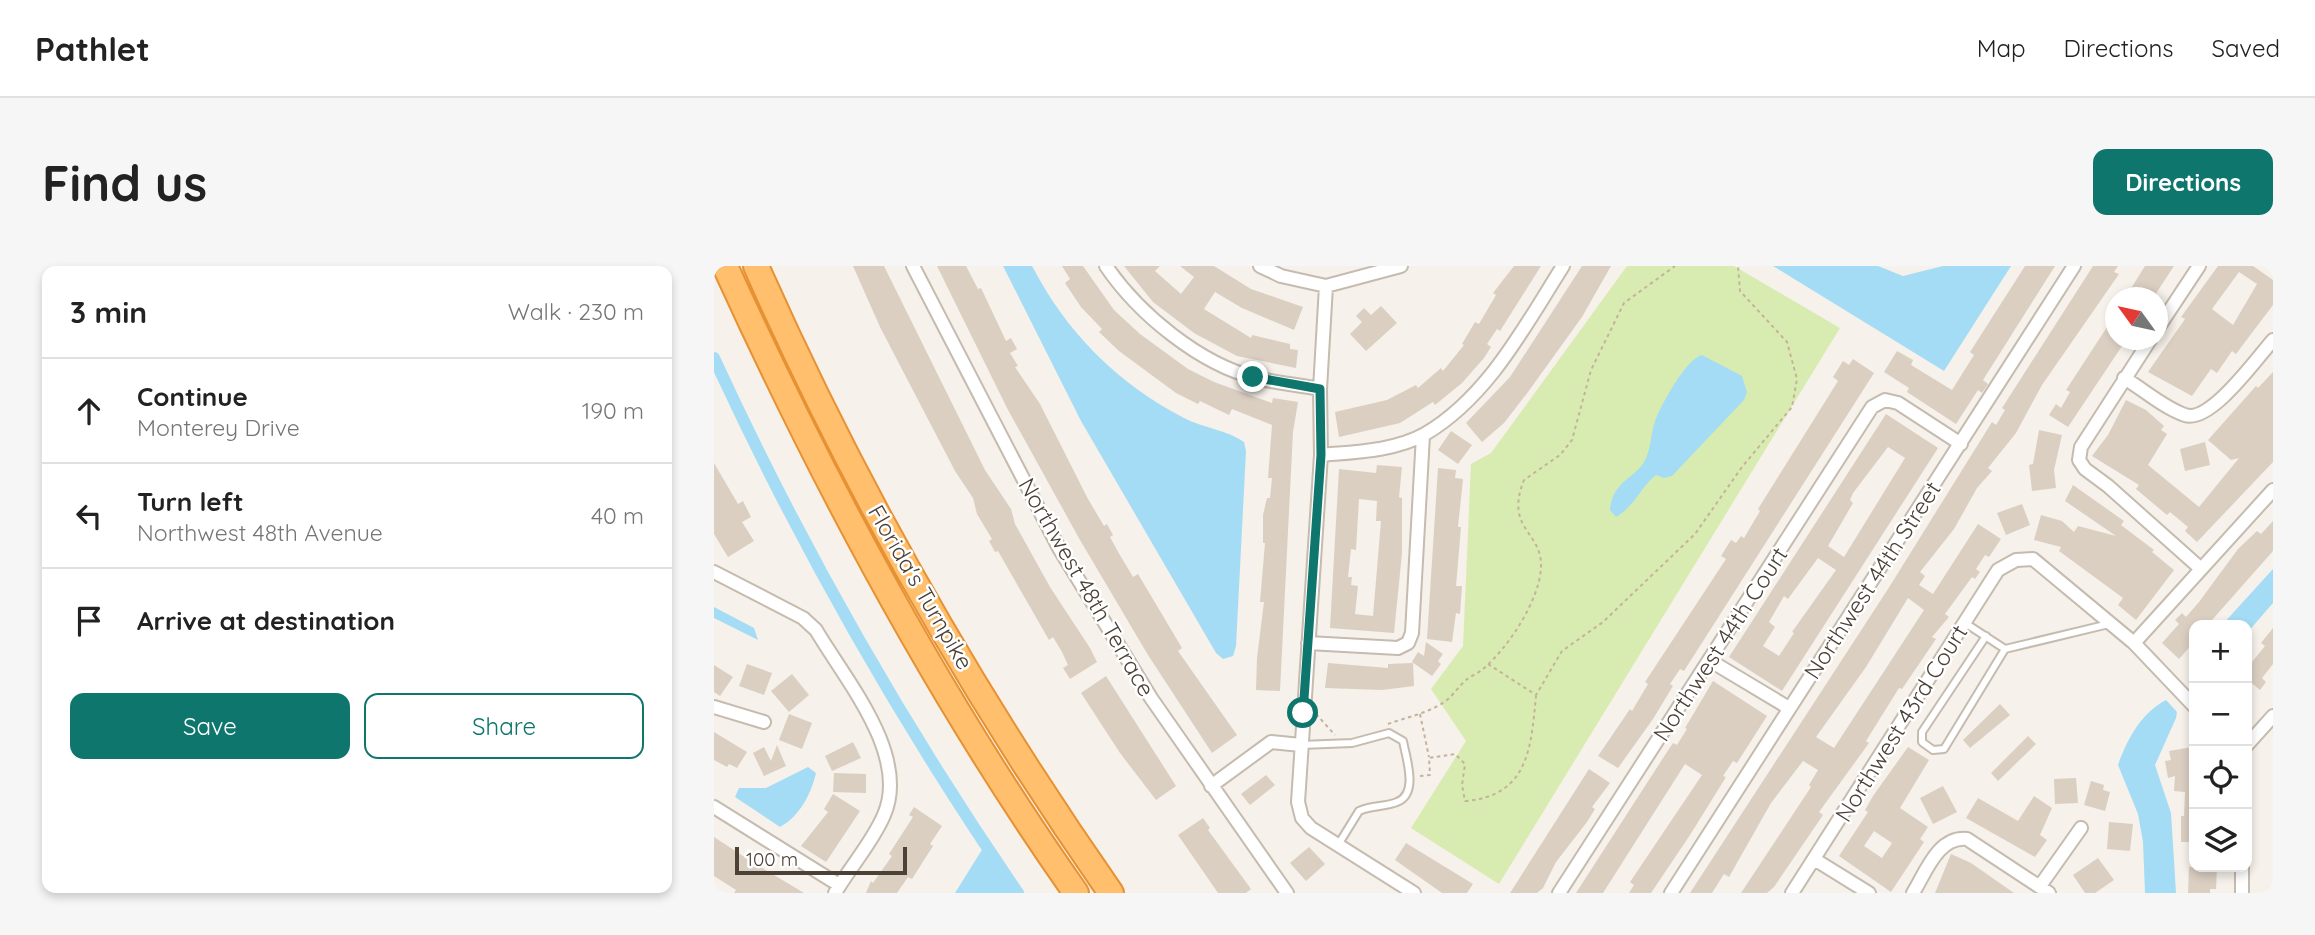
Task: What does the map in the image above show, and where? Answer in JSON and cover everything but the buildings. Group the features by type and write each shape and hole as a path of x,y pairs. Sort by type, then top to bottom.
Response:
{"highway":[{"name":"Florida's Turnpike","path":"725,266 779,386 908,629 1042,844 1076,893"},
{"name":"Florida's Turnpike","path":"756,266 800,366 928,605 1063,824 1111,893"}],"street":[{"name":"Northwest 48th Terrace","path":"913,266 1059,548 1151,698 1287,893"},
{"path":"1106,266 1120,286 1161,327 1209,357 1253,377 1320,389"},
{"path":"1260,266 1282,276 1326,286 1401,266"},
{"path":"1321,455 1373,450 1423,435 1454,412 1488,379 1563,266"},
{"name":"Northwest 44th Street","path":"1671,893 2074,266"},
{"path":"2168,313 2199,266"},
{"path":"1326,286 1320,389 1321,455 1298,802 1302,818 1311,828 1414,893"},
{"path":"2124,378 2186,416 2200,416 2216,405 2273,340"},
{"path":"2143,350 2081,447 2080,460 2085,469 2108,486 2200,568"},
{"name":"Northwest 44th Court","path":"1559,893 1872,407 1885,401 1898,403 1961,444"},
{"path":"1308,643 1398,648 1408,643 1412,633 1423,435"},
{"path":"2134,643 2273,490"},
{"name":"Northwest 43rd Court","path":"1793,893 1998,570 2016,560 2033,559 2111,624"},
{"path":"714,572 803,618 817,630 884,746 891,780 886,810 837,889 714,807"},
{"path":"2111,624 2134,643 2189,701"},
{"path":"1709,660 1789,708"},
{"path":"714,707 764,722"},
{"path":"2252,739 2273,716"},
{"path":"1211,786 1271,742 1301,745"},
{"path":"1913,893 1942,846 1955,838 1966,839 2045,890 2081,828"},
{"path":"1814,859 1869,893"},
{"path":"2242,872 2242,893"}],"lane":[{"path":"1965,622 2005,649"},
{"path":"1986,636 1923,732 1922,742 1933,750 1944,749 2005,649 2111,624"},
{"path":"1301,745 1352,743 1389,733 1396,734 1403,741 1409,778 1407,795 1398,802 1360,811 1338,845"}],"path":[{"path":"1377,727 1420,714 1446,700 1467,678 1488,664 1526,615 1541,569 1537,547 1516,512 1524,480 1560,455 1572,440 1591,370 1624,303 1675,266"},
{"path":"1429,758 1459,755 1465,764 1462,785 1465,801 1487,799 1520,772 1531,747 1536,695 1562,650 1603,622 1695,534 1742,467 1792,407 1797,379 1787,342 1740,291 1738,266"},
{"path":"1488,664 1536,695"},
{"path":"1311,713 1318,715 1335,736 1346,734"},
{"path":"1409,778 1430,775 1420,714"}],"green space":[{"path":"1627,266 1734,266 1840,328 1499,884 1411,828 1466,741 1431,689 1463,646 1471,464 1491,453"}],"water":[{"path":"1003,266 1032,266 1061,313 1078,334 1096,354 1137,389 1184,418 1244,442 1246,451 1236,646 1233,656 1223,659 1216,653 1081,421"},
{"path":"1773,266 1878,266 1903,276 1943,266 2011,266 1944,371"},
{"path":"1702,355 1742,376 1747,392 1744,400 1672,476 1664,478 1656,475 1628,508 1616,517 1610,510 1615,492 1642,465 1648,454 1655,421 1663,405 1682,373"},
{"path":"2273,569 2273,603 2252,627 2252,620 2227,620"},
{"path":"714,607 754,628 758,640 714,618"},
{"path":"2166,700 2177,712 2176,718 2155,765 2171,813 2176,893 2145,893 2143,842 2138,814 2118,765 2136,728 2149,712"},
{"path":"808,767 816,773 808,796 799,811 780,827 735,797 739,788 766,788"},
{"path":"985,845 1018,893 955,893"}],"waterway":[{"path":"714,358 781,497 855,632 934,764 1018,893"}],"route":[{"path":"1253,377 1320,389 1321,455 1303,713"}]}
